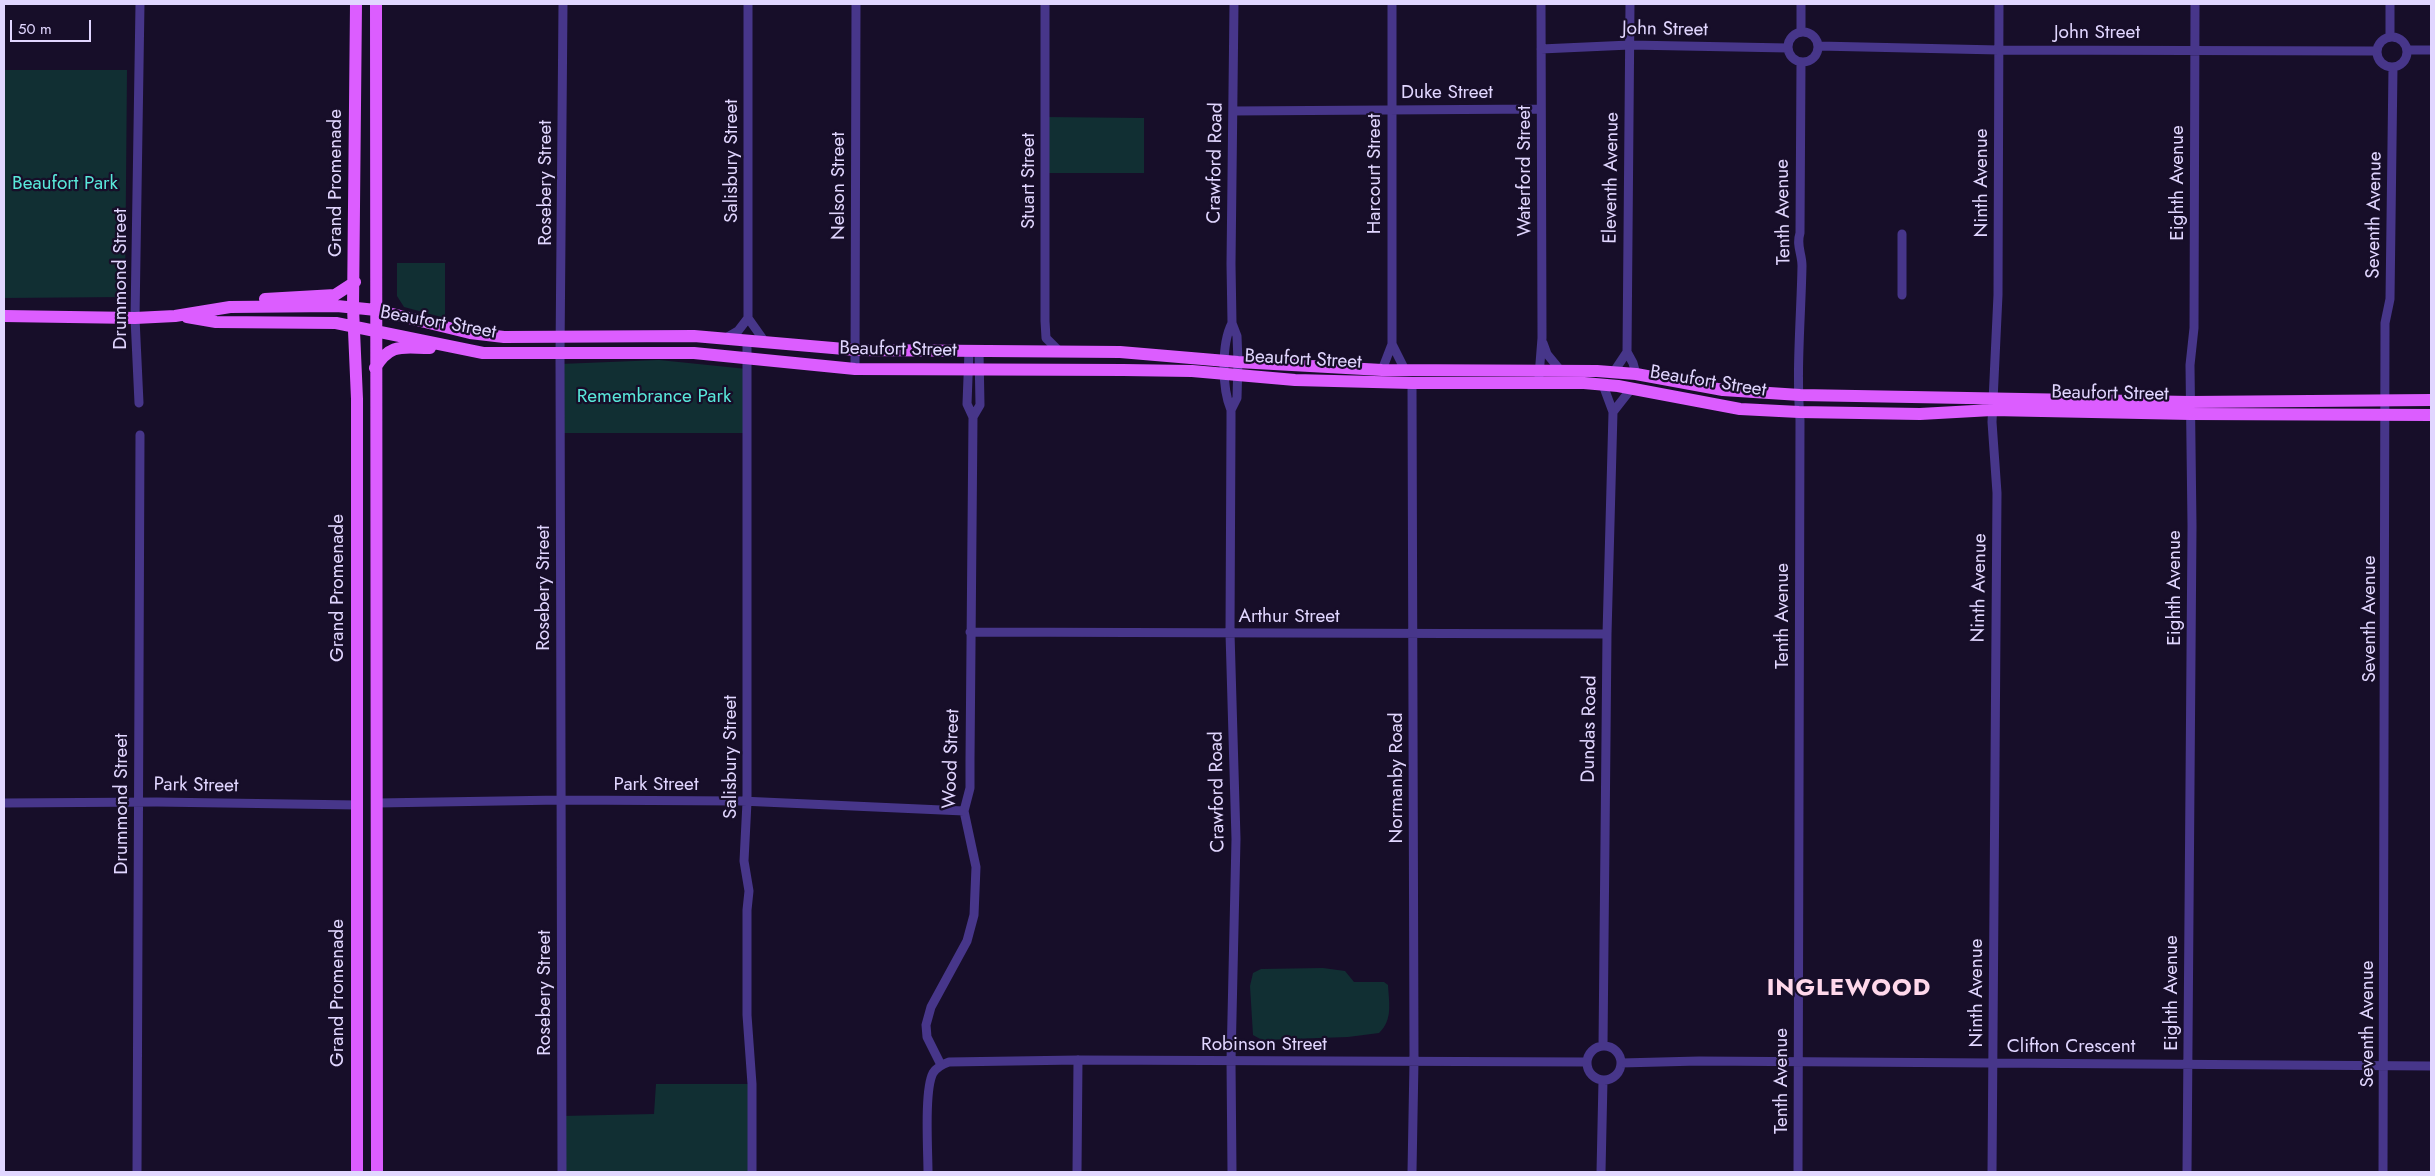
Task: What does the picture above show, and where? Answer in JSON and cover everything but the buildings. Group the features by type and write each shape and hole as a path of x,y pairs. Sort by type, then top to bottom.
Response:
{"main road":[{"name":"Grand Promenade","path":"356,4 353,308 356,399 358,805 357,1172"},
{"name":"Grand Promenade","path":"376,4 374,262 376,310 377,1172"},
{"path":"230,307 246,299 335,296 354,282"},
{"name":"Beaufort Street","path":"4,316 135,318 174,316 230,307 337,306 376,310 470,333 504,337 655,336 726,338 856,350 1128,352 1232,362 1382,370 1561,370 1613,372 1636,374 1723,390 1800,395 1993,404 2431,415"},
{"name":"Beaufort Street","path":"174,316 216,322 336,323 483,353 694,353 855,369 974,371 1133,370 1412,383 1603,385 1740,409 1799,412 1920,414 1993,404"},
{"path":"375,368 382,356 398,347 454,348"},
{"name":"Beaufort Street","path":"2190,408 2385,400 2431,400"}],"street":[{"name":"Drummond Street","path":"139,403 135,318 140,4"},
{"name":"Rosebery Street","path":"562,1172 560,337 563,4"},
{"name":"Salisbury Street","path":"748,4 748,318"},
{"name":"Nelson Street","path":"855,369 856,4"},
{"name":"Stuart Street","path":"1044,4 1046,338 1060,352"},
{"name":"Crawford Road","path":"1232,1172 1231,1061 1236,839 1230,633 1231,410 1237,398 1232,375 1232,362 1237,336 1232,323 1231,264 1234,4"},
{"name":"Harcourt Street","path":"1382,370 1392,344 1392,4"},
{"name":"Waterford Street","path":"1539,383 1542,338 1541,4"},
{"name":"Eleventh Avenue","path":"1630,4 1627,352 1636,374"},
{"path":"1801,32 1802,4"},
{"name":"Ninth Avenue","path":"1992,1172 1997,493 1993,404 1998,295 1999,4"},
{"name":"Eighth Avenue","path":"2187,1172 2192,534 2190,408 2191,341 2194,322 2195,4"},
{"path":"2390,4 2390,37"},
{"path":"1801,32 1812,36 1818,46 1812,59 1801,62 1791,56 1788,48 1792,38 1801,32"},
{"path":"2390,37 2401,39 2407,50 2404,62 2394,67 2381,63 2376,51 2382,40 2390,37"},
{"name":"John Street","path":"1541,49 1630,45 1788,48"},
{"name":"John Street","path":"1818,46 1999,50 2376,51"},
{"path":"2407,50 2431,50"},
{"name":"Tenth Avenue","path":"1798,1172 1800,395 1798,365 1802,263 1797,242 1800,232 1801,62"},
{"name":"Seventh Avenue","path":"2383,1172 2385,400 2386,323 2390,299 2394,67"},
{"name":"Duke Street","path":"1233,110 1541,110"},
{"path":"1902,234 1902,295"},
{"path":"726,338 738,331 748,318 764,342"},
{"name":"Waterford Street","path":"1542,338 1547,354 1561,370"},
{"name":"Salisbury Street","path":"747,340 748,802 744,861 750,891 747,910 747,986 752,1084 752,1172"},
{"name":"Harcourt Street","path":"1392,344 1404,370"},
{"name":"Wood Street","path":"941,1065 927,1037 928,1014 968,941 974,915 976,867 964,812 970,788 973,417 980,405 974,371 974,351"},
{"path":"1613,372 1627,352"},
{"name":"Normanby Road","path":"1412,383 1414,1061 1412,1172"},
{"name":"Dundas Road","path":"1603,385 1613,412 1607,634 1603,1046"},
{"path":"1613,412 1631,389"},
{"name":"Drummond Street","path":"137,1172 140,435"},
{"name":"Arthur Street","path":"970,632 1607,634"},
{"name":"Park Street","path":"377,803 561,800 748,802 964,812"},
{"name":"Park Street","path":"4,803 138,802 358,805"},
{"path":"1603,1046 1613,1049 1620,1058 1621,1063 1616,1076 1603,1080 1591,1074 1587,1062 1592,1051 1603,1046"},
{"path":"1077,1172 1078,1060"},
{"name":"Robinson Street","path":"941,1065 949,1062 1078,1060 1587,1062"},
{"name":"Clifton Crescent","path":"1621,1063 2431,1066"},
{"path":"928,1172 930,1087 934,1073 941,1065"},
{"path":"1601,1172 1603,1080"}],"green space":[{"name":"Beaufort Park","path":"4,70 127,70 125,297 4,298"},
{"path":"1045,117 1144,118 1144,173 1045,173"},
{"path":"397,263 445,263 445,318 404,307 397,296"},
{"name":"Remembrance Park","path":"659,360 747,369 747,433 560,433 560,364"},
{"path":"1323,968 1345,971 1354,982 1384,982 1388,985 1388,1017 1379,1033 1348,1037 1262,1040 1253,1035 1250,986 1253,973 1261,969"},
{"path":"656,1084 752,1084 752,1172 562,1172 561,1116 654,1114"}],"district":[{"name":"INGLEWOOD","path":"1849,989"}]}
